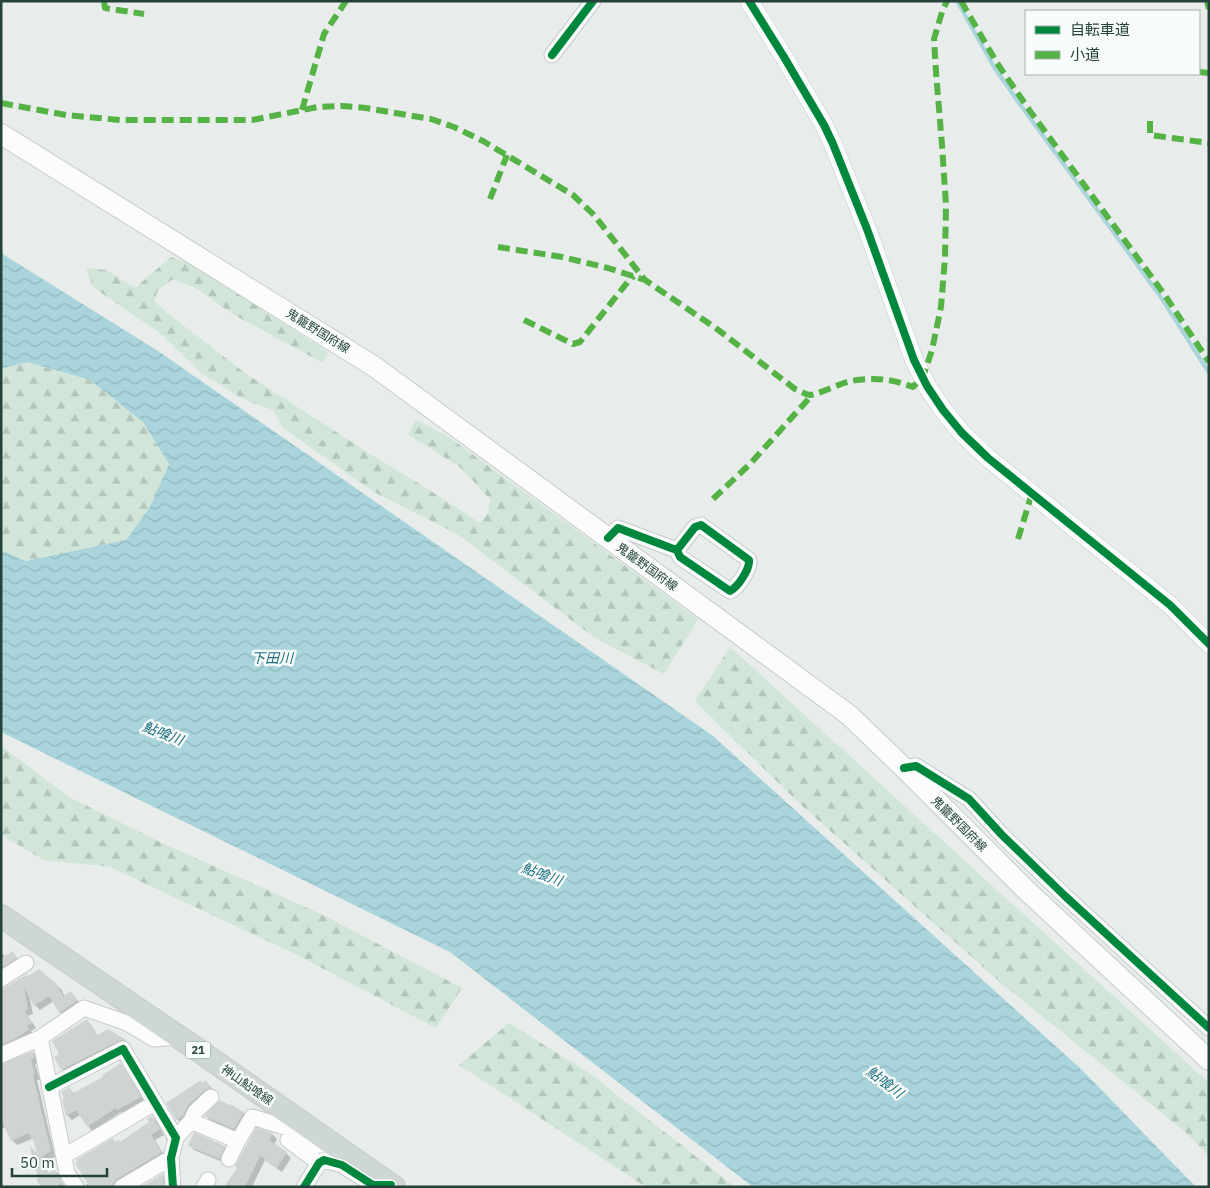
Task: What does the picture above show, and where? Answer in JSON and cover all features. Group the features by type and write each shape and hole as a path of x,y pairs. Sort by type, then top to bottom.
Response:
{"main road":[{"name":"鬼籠野国府線","path":"1,134 375,367 849,715 1025,890 1209,1060"},
{"name":"神山鮎喰線","path":"1,916 178,1036 392,1186"}],"street":[{"path":"552,55 593,1"},
{"path":"749,1 824,125 864,221 914,360 927,386 943,410 962,433 988,458 1170,605 1209,644"},
{"path":"608,538 618,528 677,550 680,558 730,591 736,588 750,565 749,560 701,526 695,527 677,550"},
{"path":"904,768 916,766 969,799 1002,835 1065,896 1209,1028"},
{"path":"1,979 26,964"},
{"path":"1,1055 40,1038 84,1008 127,1023 154,1039 178,1036"},
{"path":"40,1038 67,1173 76,1187"},
{"path":"49,1087 123,1049 176,1138"},
{"path":"173,1187 171,1158 176,1138 191,1121 195,1112 211,1097"},
{"path":"64,1156 155,1103"},
{"path":"229,1159 252,1117 284,1127 315,1146 331,1143"},
{"path":"191,1121 238,1141"},
{"path":"288,1140 318,1163"},
{"path":"122,1187 171,1158"},
{"path":"304,1187 318,1163 324,1160 342,1165 373,1185 392,1186"}],"green space":[{"path":"171,257 190,263 328,352 323,363 234,315 196,288 173,279 158,290 154,301 248,375 480,523 488,514 490,499 461,468 408,434 416,420 446,435 698,619 664,674 595,638 457,534 374,492 283,428 273,410 245,400 202,374 161,334 93,287 86,268 106,270 135,288"},
{"path":"26,362 90,380 143,422 169,464 150,507 126,540 26,561 1,551 1,369"},
{"path":"730,647 1209,1083 1209,1156 1184,1131 1001,983 800,804 695,701"},
{"path":"1,746 69,797 160,842 323,915 462,988 436,1028 297,955 110,867 44,860 1,835"},
{"path":"509,1023 589,1073 735,1187 646,1187 459,1065"}],"water":[{"name":"下田川","path":"1,253 158,351 713,736 1081,1069 1196,1187 753,1187 450,952 1,732 1,551 26,561 126,540 150,507 169,464 143,422 90,380 27,362 1,369"}],"building":[{"path":"13,951 17,958 1,968 1,958"},
{"path":"39,969 56,983 63,996 71,991 77,1001 59,1013 49,996 34,1006 24,987 28,1009 25,1011 32,1023 27,1026 29,1030 1,1045 1,988"},
{"path":"87,1019 97,1035 108,1029 125,1039 61,1070 54,1057 59,1054 52,1041"},
{"path":"33,1051 34,1058 31,1059 35,1075 33,1075 51,1151 39,1159 48,1173 55,1169 62,1183 56,1187 41,1187 36,1179 38,1178 30,1148 32,1147 38,1157 33,1139 31,1139 29,1133 11,1141 1,1119 1,1064"},
{"path":"121,1063 141,1097 117,1110 116,1108 87,1127 76,1110 66,1116 62,1100 64,1098 61,1092 70,1087 73,1093 103,1077 102,1075"},
{"path":"201,1080 202,1083 206,1080 210,1088 188,1105 183,1116 176,1120 166,1103"},
{"path":"220,1100 244,1112 234,1129 204,1116"},
{"path":"152,1116 160,1129 151,1135 162,1152 117,1179 113,1187 90,1187 75,1163 78,1162 76,1160 113,1138 115,1142 119,1140 120,1142 149,1122 147,1119"},
{"path":"256,1128 273,1133 269,1140 287,1152 277,1168 260,1156 244,1187 224,1187 237,1168 235,1166"},
{"path":"194,1132 225,1146 220,1159 188,1146"},
{"path":"163,1174 164,1187 141,1187"}],"waterway":[{"path":"957,1 994,67 1160,296 1209,373"}],"marked path":[{"path":"104,1 105,8 144,14"},
{"path":"302,110 324,34 346,1"},
{"path":"1,103 66,115 120,120 252,120 318,107 342,106 431,119 454,127 483,141 573,195 594,215 645,280 717,329 795,389 810,395 847,382 867,379 898,382 913,387 923,377 932,350 941,307 945,258 946,205 934,39 947,1"},
{"path":"961,1 997,63 1164,294 1209,362"},
{"path":"1207,1 1209,9"},
{"path":"1200,72 1209,73"},
{"path":"1150,121 1150,135 1209,143"},
{"path":"490,199 507,155"},
{"path":"498,247 562,257 608,268 645,280"},
{"path":"524,320 573,344 580,342 634,276"},
{"path":"713,499 750,464 812,395"},
{"path":"1018,539 1032,493"}],"cycle path":[{"path":"552,55 593,1"},
{"path":"749,1 824,125 867,229 914,360 927,386 943,410 962,433 988,458 1170,605 1209,644"},
{"path":"608,538 618,528 677,550 680,557 730,591 743,577 749,564 749,560 701,525 695,527 677,550"},
{"path":"904,768 916,766 969,799 1002,835 1065,896 1209,1028"},
{"path":"49,1087 123,1049 176,1138 171,1158 173,1187"},
{"path":"304,1187 319,1163 324,1160 342,1165 373,1185 391,1185"}],"water label":[{"name":"鮎喰川","path":"163,733"},
{"name":"鮎喰川","path":"542,874"},
{"name":"鮎喰川","path":"885,1082"}]}
